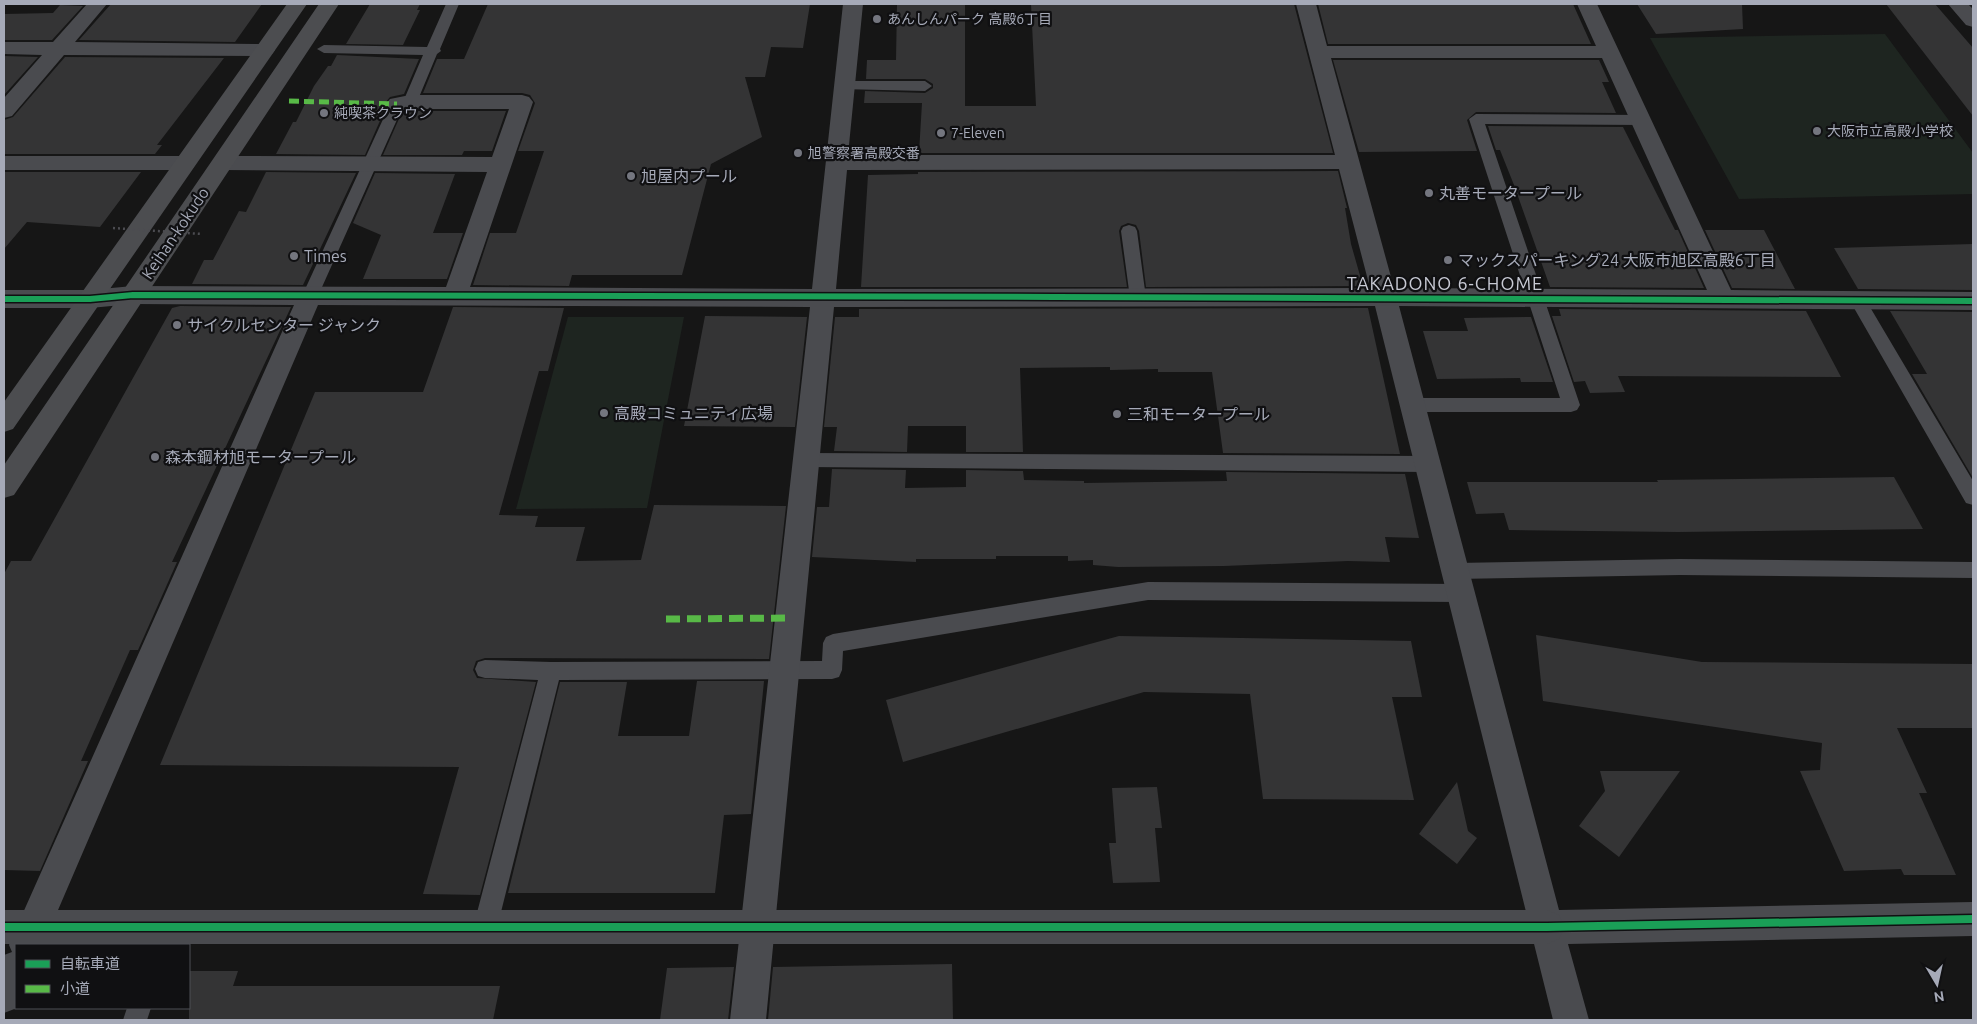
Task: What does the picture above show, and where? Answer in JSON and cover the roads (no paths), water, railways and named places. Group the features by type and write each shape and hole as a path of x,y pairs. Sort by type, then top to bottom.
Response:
{"highway":[{"name":"Keihan-kokudo","path":"4,422 297,4"},
{"name":"Keihan-kokudo","path":"4,487 329,4"}],"street":[{"path":"4,111 97,4"},
{"path":"748,1020 853,4"},
{"path":"1306,4 1385,299 1571,1020"},
{"path":"1588,4 1643,120 1724,300"},
{"path":"1958,4 1973,21"},
{"path":"4,48 265,50"},
{"path":"1319,52 1611,52"},
{"path":"404,103 522,102 455,296"},
{"path":"838,163 1349,162"},
{"path":"4,163 185,163"},
{"path":"223,163 499,165"},
{"path":"4,299 90,299 133,295 1385,299 1535,297 1973,301"},
{"path":"310,296 21,933 167,936 485,928 1547,927 1973,919"},
{"path":"4,996 15,969"}],"lane":[{"path":"310,296 372,163 434,51 452,4"},
{"path":"324,49 434,51"},
{"path":"845,86 925,86"},
{"path":"1412,405 1571,405 1476,119 1643,120"},
{"path":"1129,231 1138,298"},
{"path":"1858,301 1973,497"},
{"path":"806,460 1428,464"},
{"path":"486,669 551,671 832,670 833,643 1148,591 1458,582 1680,567 1973,570"},
{"path":"485,928 551,671"}],"place":[{"name":"あんしんパーク 高殿6丁目","path":"877,19"},
{"name":"純喫茶クラウン","path":"324,113"},
{"name":"大阪市立高殿小学校","path":"1817,131"},
{"name":"7-Eleven","path":"941,133"},
{"name":"旭警察署高殿交番","path":"798,153"},
{"name":"旭屋内プール","path":"631,176"},
{"name":"丸善モータープール","path":"1429,193"},
{"name":"Times","path":"294,256"},
{"name":"マックスパーキング24 大阪市旭区高殿6丁目","path":"1448,260"},
{"name":"サイクルセンター ジャンク","path":"177,325"},
{"name":"高殿コミュニティ広場","path":"604,413"},
{"name":"三和モータープール","path":"1117,414"},
{"name":"森本鋼材旭モータープール","path":"155,457"}],"district":[{"name":"TAKADONO 6-CHOME","path":"1445,283"}]}
